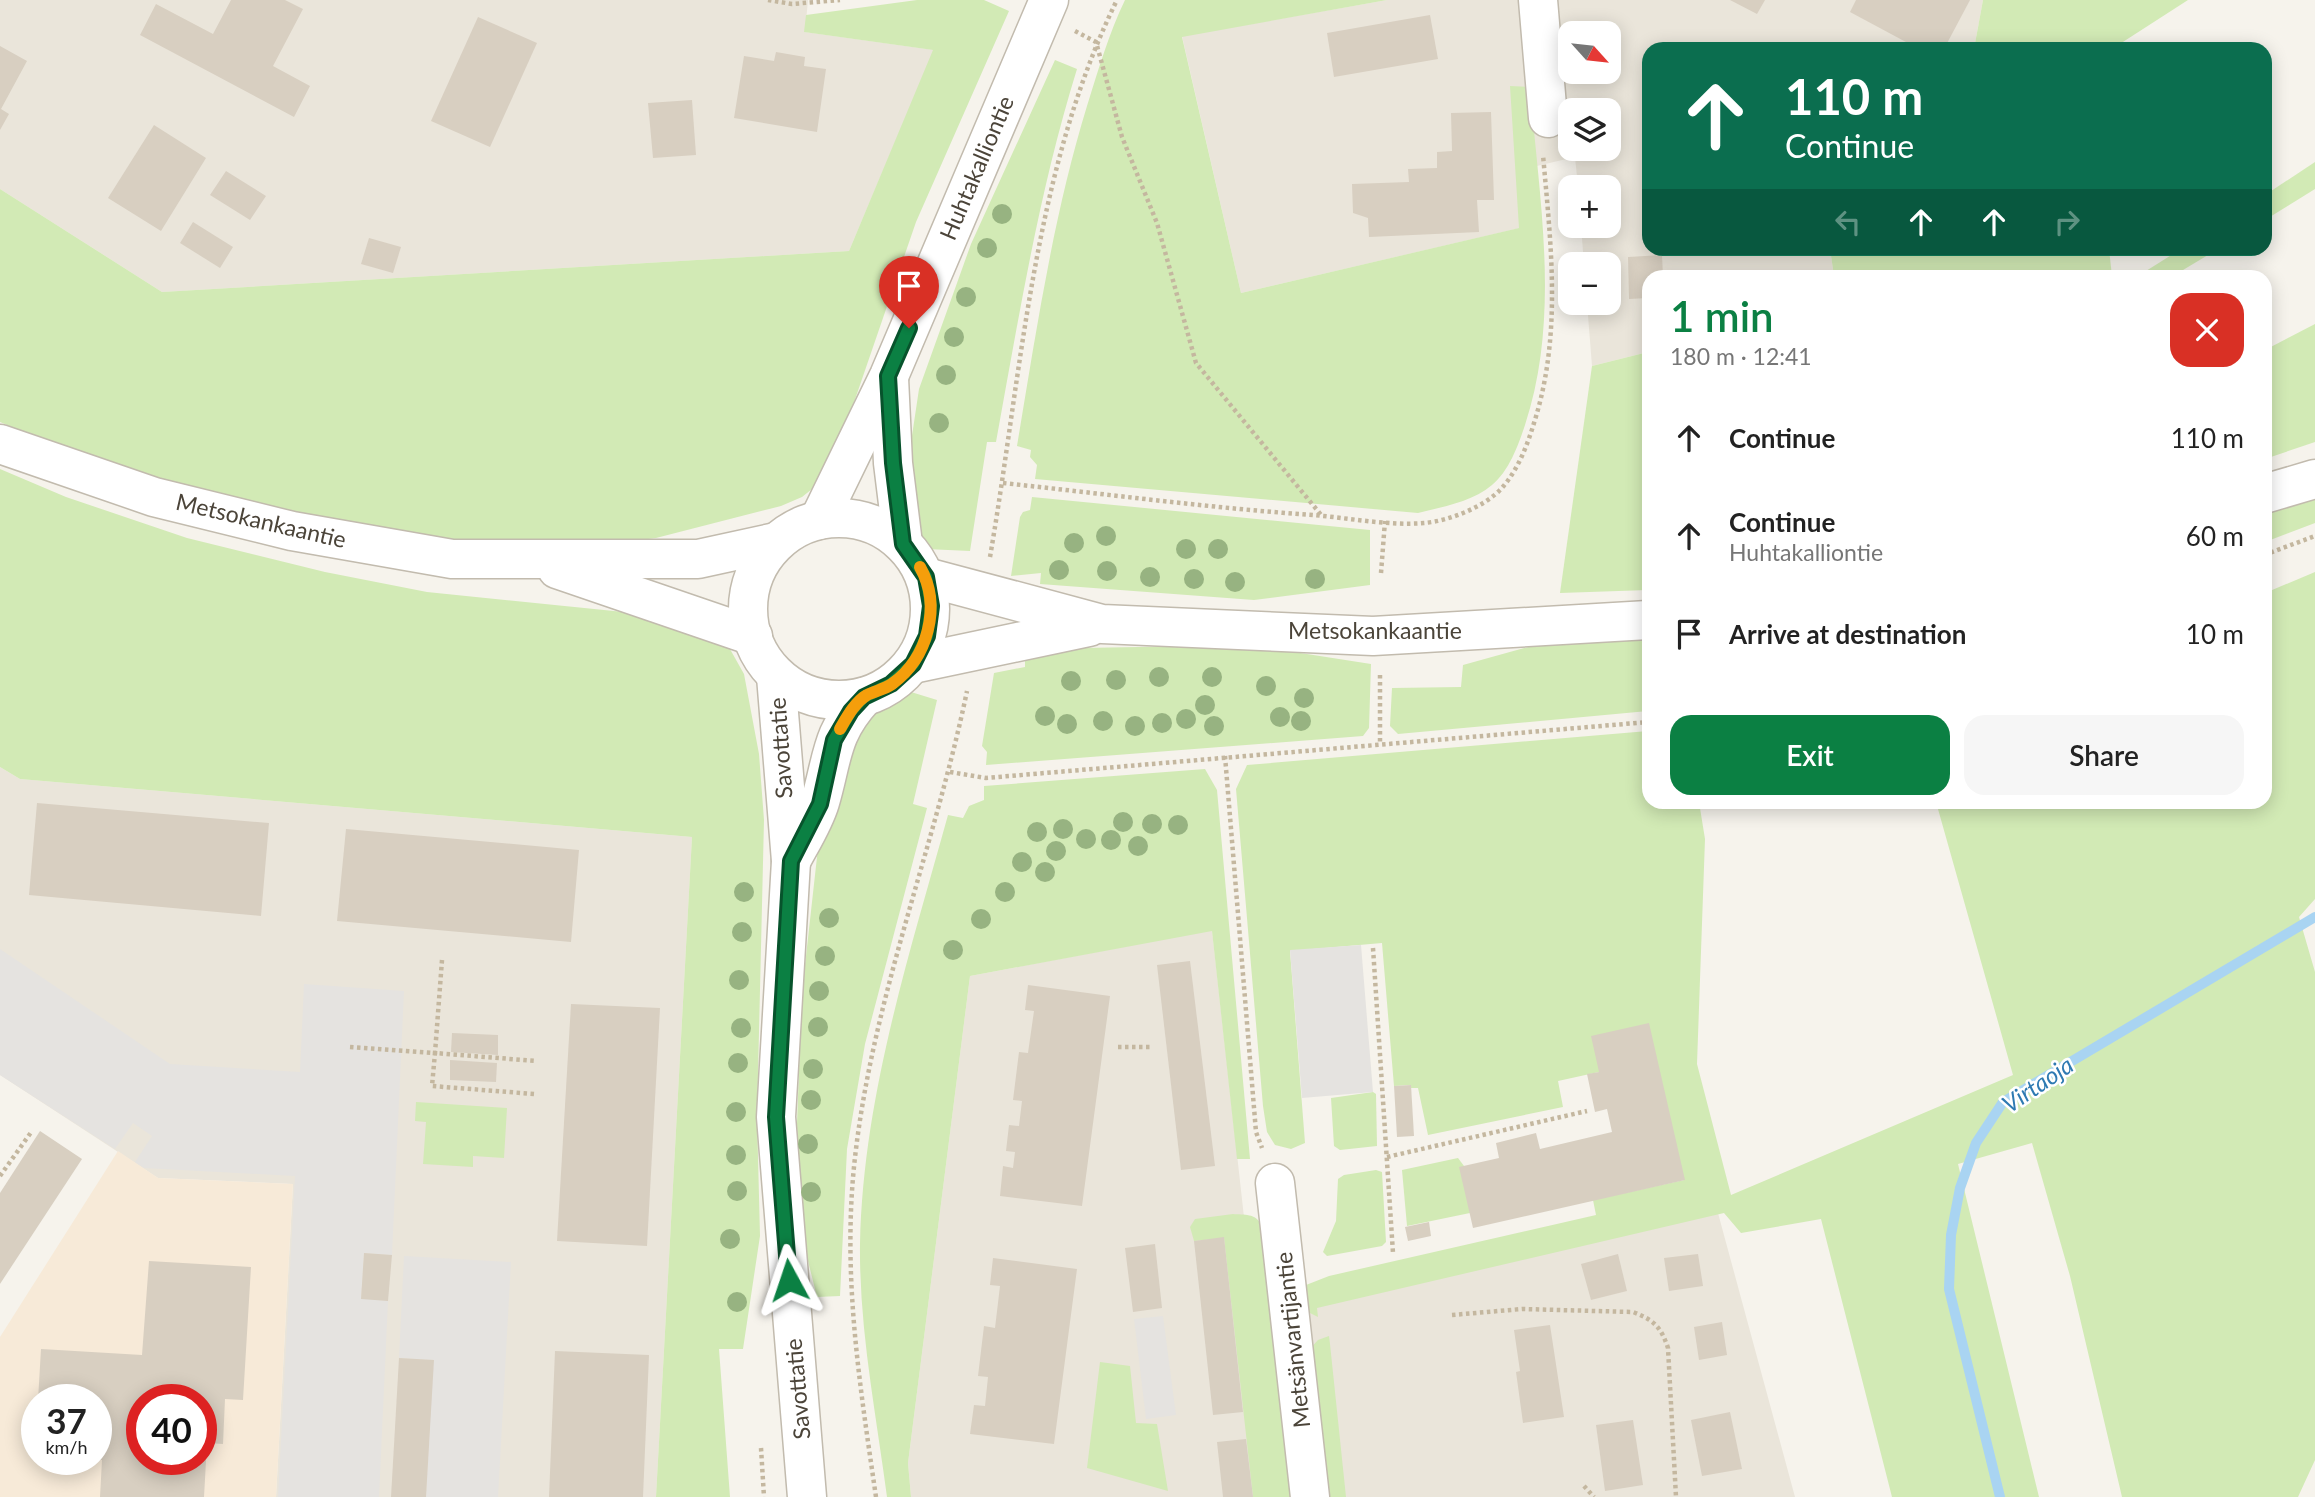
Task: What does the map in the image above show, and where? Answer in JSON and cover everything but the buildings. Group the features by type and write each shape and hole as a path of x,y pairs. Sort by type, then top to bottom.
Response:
{"street":[{"name":"Huhtakalliontie","path":"820,520 888,376 1049,0"},
{"path":"1538,0 1548,118"},
{"path":"888,376 893,463 903,544"},
{"name":"Metsokankaantie","path":"0,444 154,497 292,531 452,559 698,559 776,542"},
{"path":"2272,492 2315,479"},
{"path":"829,517 860,519 888,531 903,544 926,577 931,606 927,636 913,664 891,684 864,697 834,700 804,694 776,676 760,654 753,636 748,596 758,567 776,542 801,525 820,520 829,517"},
{"path":"529,560 753,636"},
{"name":"Metsokankaantie","path":"926,577 1102,624 1373,636 1642,620"},
{"name":"Metsokankaantie","path":"913,664 1102,624"},
{"name":"Savottatie","path":"776,676 791,861 776,1117 807,1497"},
{"name":"Savottatie","path":"791,861 820,804 834,740 851,711 864,697"},
{"name":"Metsänvartijantie","path":"1275,1183 1310,1497"}],"path":[{"path":"768,0 792,4 840,0"},
{"path":"988,570 1035,265 1061,157 1096,42 1117,0"},
{"path":"1096,42 1122,137 1157,223 1196,363 1323,516"},
{"path":"1003,482 1241,510 1425,523 1458,515 1499,491 1514,472 1527,443 1546,374 1553,323 1553,273 1543,150 1548,118"},
{"path":"1381,573 1385,521"},
{"path":"2272,552 2315,536"},
{"path":"1380,675 1380,745"},
{"path":"876,1497 852,1323 850,1244 856,1150 874,1045 950,772 968,686"},
{"path":"950,772 986,778 1642,723"},
{"path":"1225,756 1256,1132 1275,1183"},
{"path":"1373,948 1393,1253"},
{"path":"442,960 432,1086 534,1094"},
{"path":"350,1047 536,1061"},
{"path":"1118,1047 1152,1047"},
{"path":"1387,1157 1587,1111"},
{"path":"0,1176 32,1130"},
{"path":"1452,1315 1522,1309 1633,1312 1649,1318 1661,1328 1668,1348 1676,1497"},
{"path":"1584,1486 1594,1497"}],"shaded area":[{"path":"0,0 808,0 805,32 934,50 849,251 162,292 0,189"},
{"path":"1387,0 1983,0 1975,42 1642,42 1642,256 1831,256 1833,270 1642,270 1642,354 1592,366 1588,315 1621,315 1621,252 1583,252 1582,238 1621,238 1621,175 1577,175 1575,161 1621,161 1621,98 1558,98 1558,161 1516,171 1520,228 1241,293 1182,36"},
{"path":"0,767 20,779 692,837 656,1497 276,1497 293,1184 158,1178 0,1075"},
{"path":"1212,930 1255,1316 1715,1202 1795,1497 911,1497 908,1463 970,976"},
{"path":"1361,945 1373,1092 1302,1098 1290,950"},
{"path":"0,949 170,1064 300,1072 304,984 404,991 392,1255 364,1253 361,1298 388,1301 379,1497 278,1497 295,1176 144,1168 135,1162 152,1136 133,1123 115,1149 0,1075"},
{"path":"118,1151 158,1178 293,1184 276,1497 0,1497 0,1337"},
{"path":"404,1256 511,1262 498,1497 426,1497 433,1360 399,1358"},
{"path":"1163,1316 1176,1415 1146,1419 1134,1319"}],"green space":[{"path":"917,0 984,0 1009,11 916,222 839,446 817,485 802,497 781,506 656,538 572,549 339,531 83,457 0,422 0,189 162,292 849,251 933,50 804,32 806,15"},
{"path":"1125,0 1387,0 1182,37 1241,293 1519,228 1510,86 1530,87 1542,214 1545,300 1542,342 1536,384 1516,450 1498,479 1484,491 1466,500 1418,513 1035,479 1037,465 1030,457 1031,450 1017,446 1046,275 1064,190 1087,106 1104,52"},
{"path":"1983,0 2188,0 2123,42 1975,42"},
{"path":"1055,60 1077,69 1041,207 996,442 987,442 970,551 926,549 923,554 916,548 904,489 919,389 971,244"},
{"path":"2315,162 2315,189 2272,216 2272,190"},
{"path":"1831,256 2110,256 2111,270 1833,270"},
{"path":"2170,256 2206,256 2183,270 2148,270"},
{"path":"2315,324 2315,442 2272,457 2272,346"},
{"path":"1642,354 1642,590 1560,593 1592,366"},
{"path":"0,469 66,497 187,538 325,572 427,592 663,616 726,642 744,674 759,754 764,820 757,1117 760,1236 743,1349 719,1349 730,1497 656,1497 692,837 20,779 0,767"},
{"path":"1032,497 1370,530 1370,585 1254,600 1040,584 1041,573 1011,576 1020,517 1023,512 1030,510"},
{"path":"2315,498 2315,523 2272,539 2272,511"},
{"path":"2315,572 2315,899 2299,917 2315,972 2315,1460 2298,1497 2122,1497 2070,1276 2032,1143 1958,1164 2039,1497 1892,1497 1821,1219 1741,1233 1724,1213 1317,1308 1318,1317 1306,1311 1303,1299 1306,1285 1329,1276 1596,1215 1593,1200 1684,1180 1599,1072 1558,1081 1563,1107 1428,1135 1418,1088 1411,1088 1410,1085 1394,1086 1382,943 1290,951 1305,1143 1291,1149 1275,1145 1267,1132 1263,1106 1236,789 1247,765 1642,732 1642,809 1700,809 1705,839 1697,1064 1731,1195 2013,1075 1938,809 2272,809 2272,590"},
{"path":"1642,633 1642,712 1398,734 1390,726 1392,688 1461,687 1463,665 1550,641"},
{"path":"1249,645 1371,664 1369,728 1363,736 986,765 987,752 982,746 994,673 1025,667 1025,655 1082,648"},
{"path":"906,684 911,692 937,700 913,804 927,808 865,1044 847,1149 840,1296 817,1297 800,1229 797,1123 802,992 824,794 868,698"},
{"path":"1205,769 1217,790 1250,1159 1237,1159 1212,931 970,976 908,1463 911,1497 887,1497 862,1308 860,1244 863,1189 890,1027 948,815 963,818 969,806 984,800 984,786"},
{"path":"1373,1092 1376,1094 1377,1146 1340,1150 1334,1146 1331,1098"},
{"path":"416,1102 507,1108 504,1158 473,1156 473,1167 423,1164 426,1122 415,1121"},
{"path":"1458,1158 1464,1166 1470,1213 1407,1226 1402,1170"},
{"path":"1376,1170 1382,1172 1386,1242 1382,1246 1327,1256 1323,1252 1336,1221 1338,1179 1344,1175"},
{"path":"1233,1214 1253,1217 1261,1225 1295,1497 1253,1497 1224,1238 1194,1241 1190,1227 1195,1219"},
{"path":"1329,1336 1346,1497 1326,1497 1308,1351 1318,1340"},
{"path":"1100,1362 1130,1366 1136,1423 1157,1424 1168,1491 1087,1468"}],"waterway":[{"name":"Virtaoja","path":"2000,1497 1949,1289 1951,1235 1960,1188 1976,1143 2003,1102 2315,917"}],"slow traffic":[{"path":"840,729 864,697 891,684 913,664 927,636 931,606 926,577 920,567"}],"route":[{"path":"789,1280 776,1117 791,861 820,804 834,740 851,711 864,697 891,684 913,664 927,636 931,606 926,577 914,556 903,544 893,463 888,376 909,328"}]}
